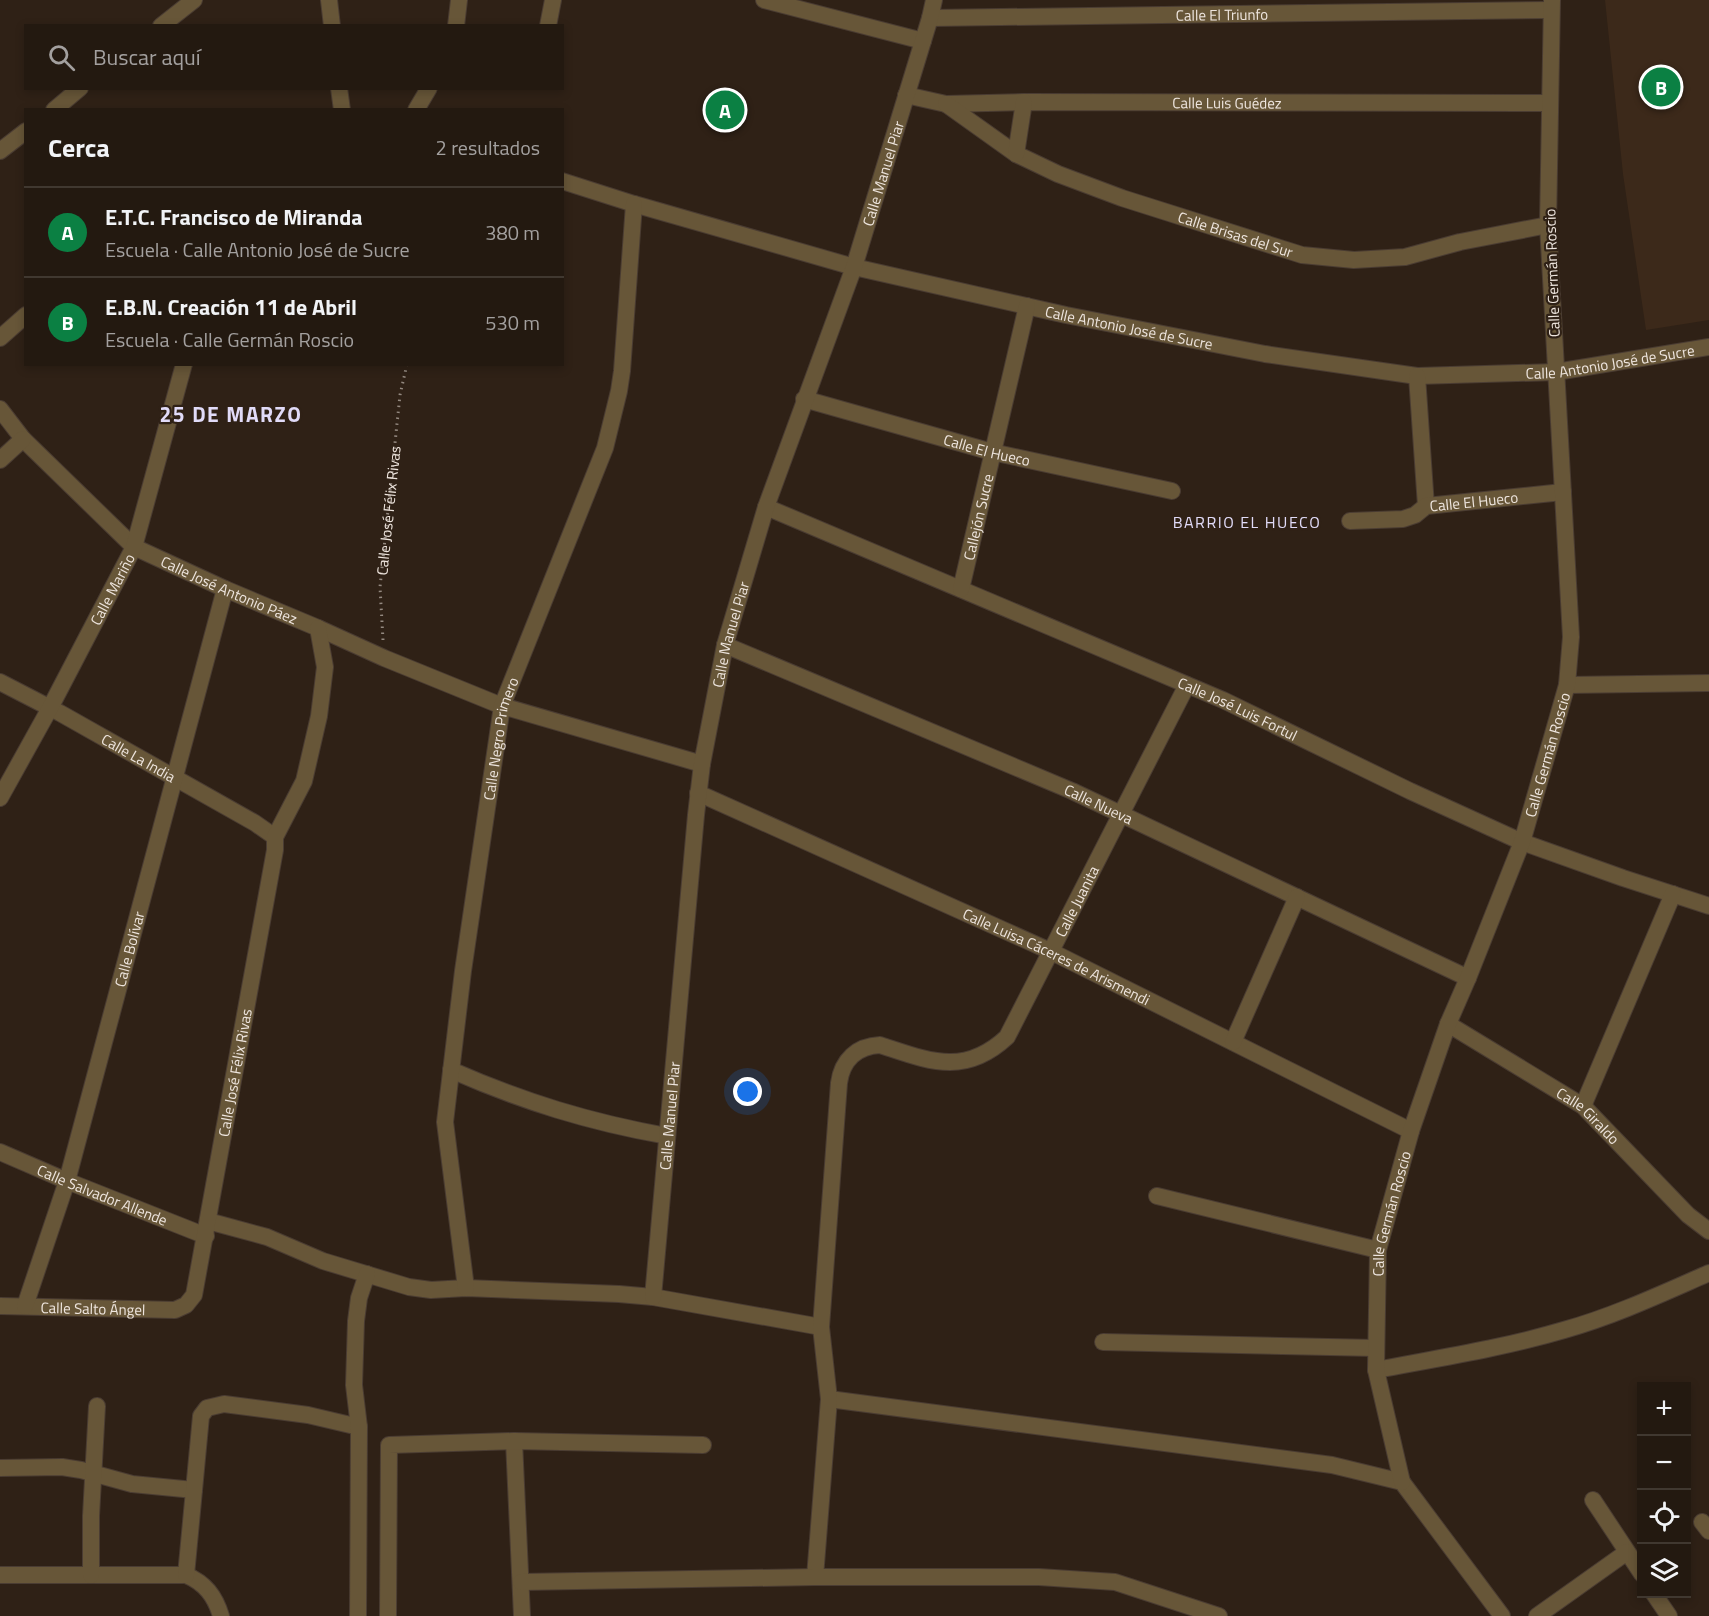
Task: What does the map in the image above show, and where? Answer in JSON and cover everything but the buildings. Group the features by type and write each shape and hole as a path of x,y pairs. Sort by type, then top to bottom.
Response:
{"street":[{"path":"164,24 194,0"},
{"path":"329,0 332,24"},
{"path":"456,24 459,0"},
{"path":"549,24 553,0"},
{"path":"764,0 923,41"},
{"name":"Calle Manuel Piar","path":"653,1297 698,793 725,645 766,507 854,267 934,0"},
{"name":"Calle El Triunfo","path":"930,18 1552,5"},
{"name":"Calle Germán Roscio","path":"1402,1482 1376,1370 1378,1250 1411,1131 1448,1024 1522,842 1567,686 1571,637 1548,225 1552,5"},
{"path":"56,108 79,90"},
{"path":"339,90 342,108"},
{"path":"417,108 428,90"},
{"name":"Calle Luis Guédez","path":"906,95 946,104 1024,102 1550,103"},
{"path":"1016,154 1024,102"},
{"name":"Calle Brisas del Sur","path":"946,104 1016,154 1058,174 1122,198 1302,255 1354,260 1405,257 1460,242 1548,225"},
{"path":"0,151 24,133"},
{"name":"Calle Antonio José de Sucre","path":"564,182 854,267 1066,315 1265,354 1417,376 1556,372 1709,347"},
{"name":"Calle Negro Primero","path":"466,1288 445,1122 463,971 502,706 606,448 622,371 634,204"},
{"name":"Callejón Sucre","path":"961,589 1027,306"},
{"path":"0,338 24,317"},
{"name":"Calle Mariño","path":"0,798 134,547 183,366"},
{"path":"1417,376 1425,506"},
{"name":"Calle El Hueco","path":"804,399 992,452 1172,491"},
{"name":"Calle José Antonio Páez","path":"0,409 23,439 134,547 384,658 502,706"},
{"path":"0,460 23,439"},
{"name":"Calle El Hueco","path":"1350,521 1403,519 1415,515 1425,506 1563,492"},
{"name":"Calle José Luis Fortul","path":"766,507 1223,700 1410,791 1522,842 1709,906"},
{"name":"Calle Bolívar","path":"25,1306 67,1181 225,589"},
{"path":"275,837 304,781 319,716 325,667 318,628"},
{"name":"Calle Nueva","path":"725,645 1072,791 1468,978"},
{"name":"Calle La India","path":"0,682 175,778 275,837"},
{"path":"1567,686 1709,683"},
{"name":"Calle Juanita","path":"821,1327 840,1074 844,1065 857,1051 880,1045 930,1061 953,1064 987,1053 1007,1038 1187,685"},
{"path":"502,706 702,764"},
{"name":"Calle Luisa Cáceres de Arismendi","path":"698,793 1050,951 1411,1131"},
{"name":"Calle José Félix Rivas","path":"186,1305 194,1295 207,1228 275,850 275,837"},
{"path":"1583,1106 1673,894"},
{"path":"1233,1042 1296,897"},
{"name":"Calle Giraldo","path":"1448,1024 1583,1106 1688,1215 1709,1231"},
{"path":"451,1070 495,1089 558,1111 667,1136"},
{"name":"Calle Salvador Allende","path":"0,1152 67,1181 207,1228 267,1237 323,1261 409,1287 431,1290 466,1288 653,1297 821,1327"},
{"path":"1157,1197 1378,1250"},
{"path":"1376,1370 1509,1346 1566,1330 1616,1314 1709,1273"},
{"path":"358,1616 359,1427 354,1385 356,1321 359,1298 367,1274"},
{"name":"Calle Salto Ángel","path":"0,1306 175,1310 186,1305"},
{"path":"815,1577 829,1399 821,1327"},
{"path":"1103,1342 1376,1348"},
{"path":"829,1399 1332,1465 1402,1482 1502,1616"},
{"path":"186,1575 201,1416 207,1408 232,1405 308,1415 359,1427"},
{"path":"91,1575 92,1474 97,1406"},
{"path":"388,1616 389,1445 514,1441 703,1445"},
{"path":"514,1441 522,1616"},
{"path":"0,1468 62,1467 147,1486 194,1490"},
{"path":"1593,1500 1637,1568"},
{"path":"1537,1616 1627,1552"},
{"path":"0,1575 186,1575 208,1589 221,1616"},
{"path":"520,1582 815,1577 1039,1577 1115,1582 1219,1616"},
{"path":"1657,1598 1669,1616"}],"path":[{"name":"Calle José Félix Rivas","path":"384,658 380,587 400,395 407,366"}],"shaded area":[{"path":"1605,0 1709,0 1709,320 1646,330 1623,174"}],"place":[{"name":"E.B.N. Creación 11 de Abril","path":"1661,87"},
{"name":"E.T.C. Francisco de Miranda","path":"725,110"}],"district":[{"name":"25 DE MARZO","path":"231,414"},
{"name":"BARRIO EL HUECO","path":"1247,522"}]}
